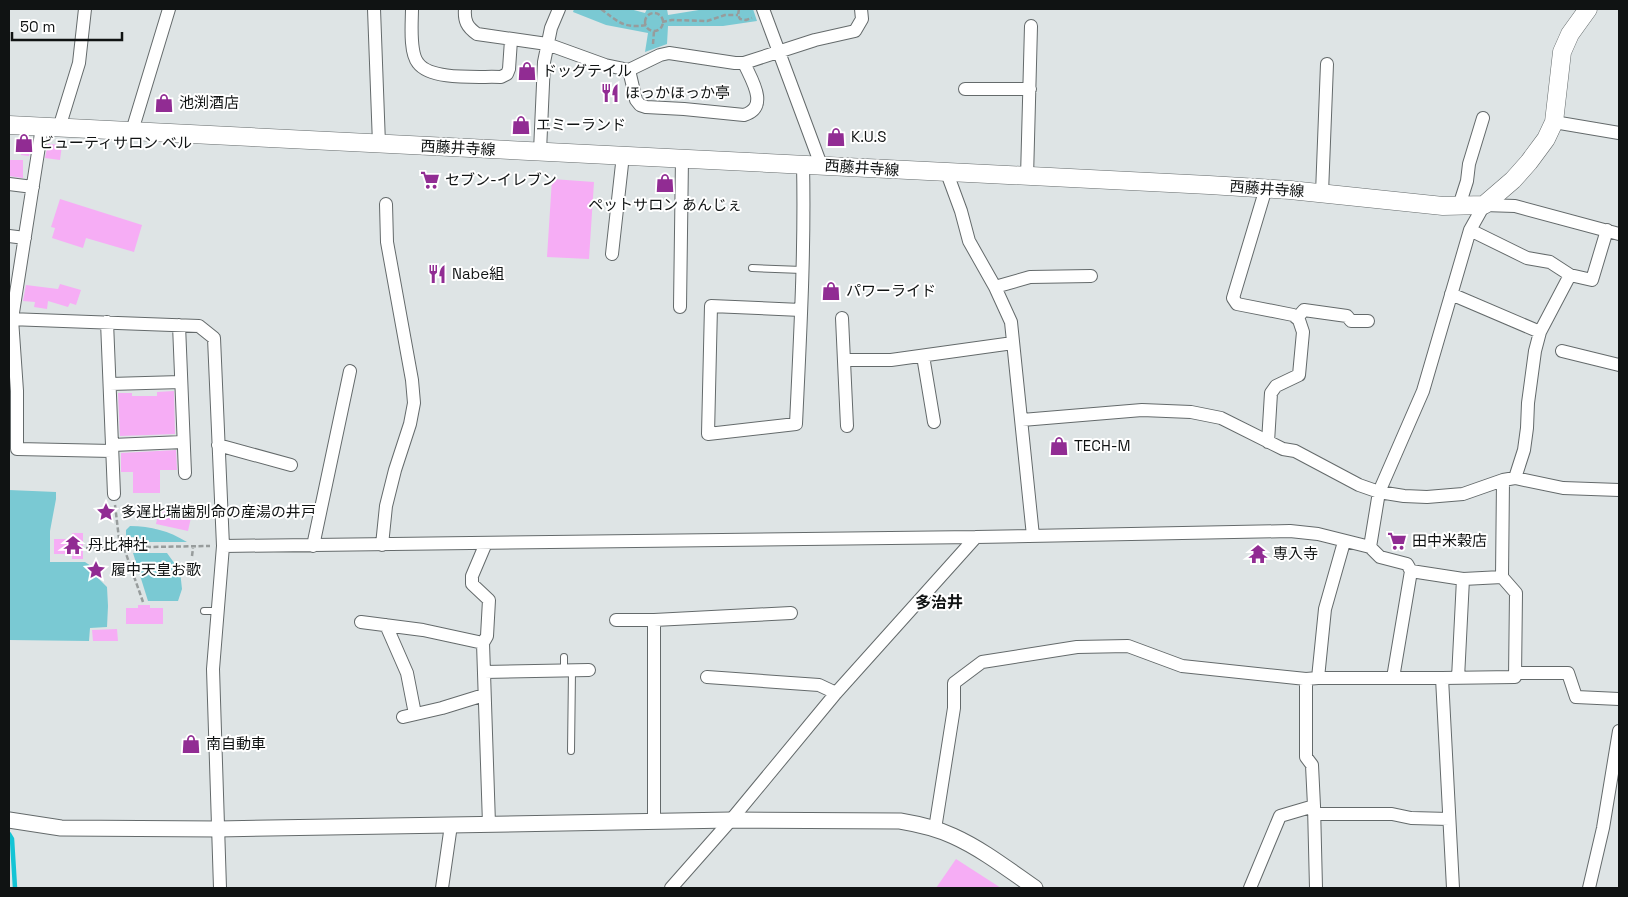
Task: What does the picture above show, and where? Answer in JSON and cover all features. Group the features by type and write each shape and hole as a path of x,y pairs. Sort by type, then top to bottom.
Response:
{"main road":[{"path":"1484,205 1513,180 1546,138 1554,122 1562,52 1570,34 1588,9"},
{"name":"西藤井寺線","path":"9,125 1266,188 1443,206 1484,205"}],"street":[{"path":"85,9 79,64 51,128 33,187 10,319 16,390 17,449 112,448 183,442"},
{"path":"132,132 169,9"},
{"path":"374,9 379,144"},
{"path":"412,9 413,48 417,62 428,71 439,74 501,77 507,74 509,69 511,40"},
{"path":"465,9 464,16 468,28 477,34 548,44 605,66 629,70 660,55 669,53 735,63 744,62 815,40 855,32 862,20 861,9"},
{"path":"540,152 544,62 551,28 559,9"},
{"path":"764,11 821,165"},
{"path":"1027,177 1031,26"},
{"path":"629,70 636,100 646,108 684,109 744,115 751,113 756,107 758,100 744,62"},
{"path":"1322,193 1327,64"},
{"path":"964,89 1030,89"},
{"path":"1459,206 1483,118"},
{"path":"1554,122 1619,133"},
{"path":"612,254 623,155"},
{"path":"680,307 682,158"},
{"path":"801,310 711,306 708,434 796,424 801,310 804,228 803,164"},
{"path":"946,173 962,211 969,241 995,287 1011,322 1033,536"},
{"path":"9,184 33,187"},
{"path":"1266,188 1233,298 1237,304 1293,315 1300,320 1303,332 1300,375 1276,386 1271,393 1268,442"},
{"path":"382,545 386,506 394,470 410,424 414,403 412,380 387,242 386,204"},
{"path":"1370,547 1379,492 1423,391 1470,230 1484,205 1515,206 1613,232 1592,280 1570,275 1550,262 1527,258 1470,230"},
{"path":"9,236 25,238"},
{"path":"935,829 954,708 954,683 982,662 1077,647 1128,646 1182,666 1312,678 1515,677 1516,593 1502,577 1509,479 1524,450 1530,383 1540,332 1570,275"},
{"path":"995,287 1030,277 1090,276"},
{"path":"1451,294 1540,332"},
{"path":"1297,318 1304,310 1347,316 1351,321 1368,321"},
{"path":"842,318 847,426"},
{"path":"10,319 199,326 214,338 223,546 211,611 220,888"},
{"path":"107,322 114,494"},
{"path":"179,325 185,473"},
{"path":"844,360 891,360 1014,343"},
{"path":"1562,351 1619,365"},
{"path":"924,356 934,422"},
{"path":"313,546 350,371"},
{"path":"110,384 181,382"},
{"path":"1022,420 1142,410 1191,412 1221,418 1283,450 1295,451 1359,485 1379,492 1427,497 1463,494 1509,479 1563,488 1619,490"},
{"path":"218,445 291,465"},
{"path":"223,546 976,537 1290,531 1318,534 1370,547 1380,556 1407,564 1411,571 1393,678"},
{"path":"671,888 731,820 836,693 976,537"},
{"path":"1316,888 1312,765 1306,757 1312,678 1325,609 1344,542"},
{"path":"486,543 472,576 472,584 489,600 487,636 482,643 489,824"},
{"path":"1411,571 1463,579 1502,577"},
{"path":"1458,678 1463,579"},
{"path":"616,620 654,620 791,613"},
{"path":"654,620 654,822"},
{"path":"361,622 423,630 482,643"},
{"path":"386,625 407,673 409,715 442,708 484,695"},
{"path":"484,672 588,670"},
{"path":"1515,673 1568,673 1576,697 1619,699"},
{"path":"707,677 819,685 836,693"},
{"path":"1442,678 1453,888"},
{"path":"1589,888 1603,828 1619,731"},
{"path":"1250,888 1280,816 1314,810 1392,814 1411,818 1449,819"},
{"path":"9,820 61,828 218,829 731,820 900,821 935,829 974,847 1035,888"},
{"path":"442,888 451,825"}],"lane":[{"path":"752,268 802,270"},
{"path":"564,657 568,671 571,751"}],"path":[{"path":"601,9 614,21 622,24 646,25"},
{"path":"656,14 658,9"},
{"path":"739,9 738,15 740,19 746,20 764,11"},
{"path":"656,14 661,17 662,22 660,28 654,31 648,28 645,20 648,15 656,14"},
{"path":"662,22 672,20 708,22 725,15 738,15"},
{"path":"114,494 120,548"},
{"path":"86,548 223,546"},
{"path":"192,556 193,547"},
{"path":"124,548 143,602"}],"shaded area":[{"path":"574,9 630,9 645,13 647,9 667,9 668,15 705,9 753,9 757,21 723,26 668,26 667,44 645,52 648,33 606,25 573,12"},
{"path":"9,490 56,492 50,531 50,562 85,562 91,566 97,577 107,587 107,627 90,628 89,641 9,640"},
{"path":"130,526 160,530 187,542 137,542 134,537 126,537 126,530"},
{"path":"133,553 167,553 180,571 182,589 178,601 148,601"}],"building":[{"path":"22,141 31,142 29,156 21,155"},
{"path":"48,144 62,145 60,160 45,158"},
{"path":"9,160 23,160 23,178 9,176"},
{"path":"552,179 594,182 589,259 547,257"},
{"path":"60,199 142,225 134,252 86,238 83,248 52,238 55,228 51,227"},
{"path":"60,284 81,290 76,305 70,303 68,307 48,301 47,309 34,307 35,302 23,301 26,285 58,289"},
{"path":"174,391 175,434 120,436 118,393 132,393 132,396 157,396 157,392"},
{"path":"176,450 177,470 160,470 160,493 133,493 133,472 121,472 121,453"},
{"path":"160,506 192,513 188,531 156,524"},
{"path":"72,533 83,533 83,559 72,559 72,554 54,554 54,539 72,539"},
{"path":"138,605 150,605 150,608 163,608 163,624 126,624 126,608 138,608"},
{"path":"117,629 118,641 93,641 92,630"},
{"path":"956,859 1001,888 936,888"}],"waterway":[{"path":"9,834 12,839 15,888"}],"place":[{"name":"ドッグテイル","path":"527,71"},
{"name":"ほっかほっか亭","path":"610,93"},
{"name":"池渕酒店","path":"164,103"},
{"name":"エミーランド","path":"521,125"},
{"name":"K.U.S","path":"836,137"},
{"name":"ビューティサロン ベル","path":"24,143"},
{"name":"セブン-イレブン","path":"430,180"},
{"name":"ペットサロン あんじぇ","path":"665,183"},
{"name":"Nabe組","path":"437,274"},
{"name":"パワーライド","path":"831,291"},
{"name":"TECH-M","path":"1059,446"},
{"name":"多遅比瑞歯別命の産湯の井戸","path":"106,512"},
{"name":"田中米穀店","path":"1397,541"},
{"name":"丹比神社","path":"73,545"},
{"name":"専入寺","path":"1258,554"},
{"name":"履中天皇お歌","path":"96,570"},
{"name":"南自動車","path":"191,744"}],"district":[{"name":"多治井","path":"939,602"}]}
